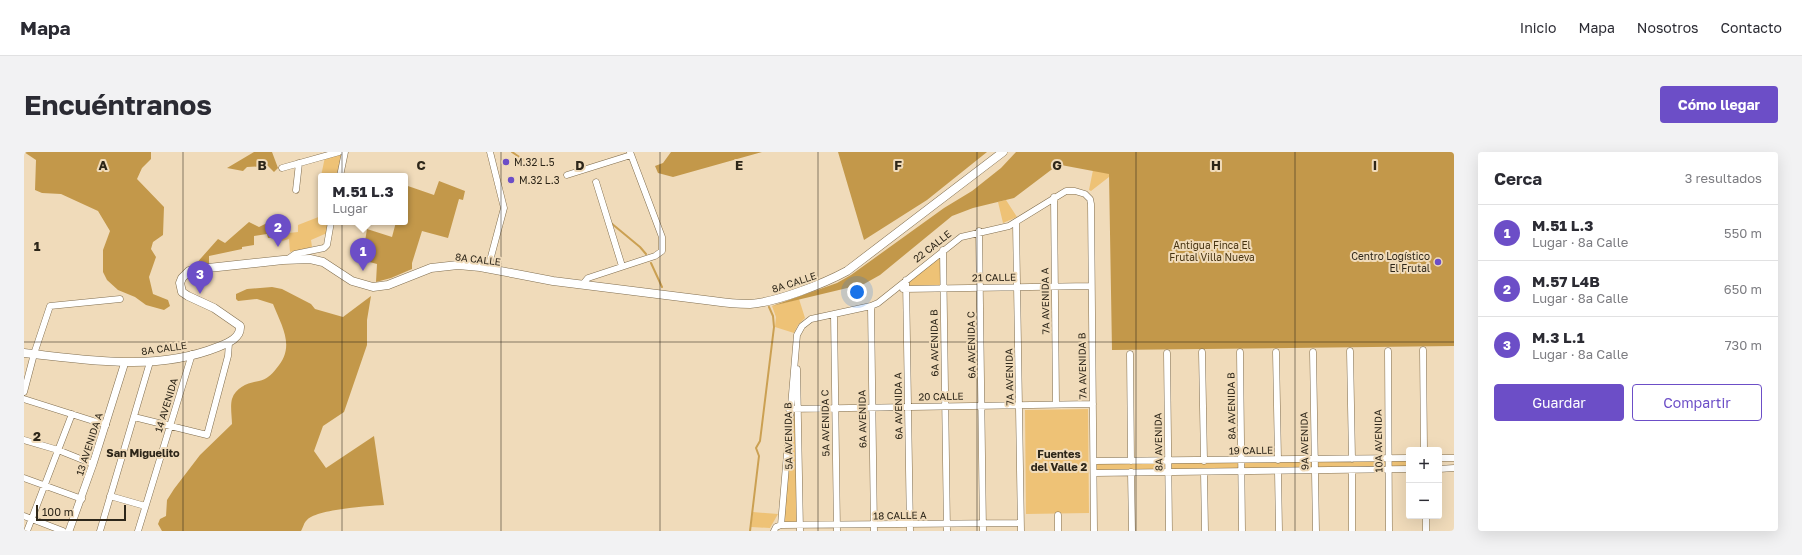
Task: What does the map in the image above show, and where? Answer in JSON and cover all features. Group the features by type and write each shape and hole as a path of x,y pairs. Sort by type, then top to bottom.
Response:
{"main road":[{"name":"8A CALLE","path":"24,353 93,361 150,362 210,350 234,339 239,332 239,324 211,306 184,294 180,286 182,278 195,269 288,259 305,258 319,260 352,282 373,287 388,285 416,273 443,266 458,265 488,268 553,281 731,303 752,304 771,300 819,284 847,271 1003,152"}],"street":[{"path":"282,168 339,152"},
{"path":"341,173 345,152"},
{"path":"488,268 504,208 490,152"},
{"path":"567,175 630,153 662,237 663,249 655,256 588,278 583,284"},
{"path":"296,190 299,163"},
{"path":"596,182 622,266"},
{"name":"22 CALLE","path":"797,340 799,330 807,321 871,306 883,300 961,237 1002,228 1016,222 1063,192 1072,190 1085,194 1091,202"},
{"name":"7A AVENIDA A","path":"1054,198 1056,404"},
{"name":"7A AVENIDA B","path":"1091,202 1094,531"},
{"name":"7A AVENIDA","path":"1016,222 1020,531"},
{"path":"288,259 295,254 322,249 327,245 330,225"},
{"name":"6A AVENIDA C","path":"979,232 983,531"},
{"name":"6A AVENIDA B","path":"943,250 947,528"},
{"name":"6A AVENIDA A","path":"906,280 910,528"},
{"name":"21 CALLE","path":"897,289 1091,286"},
{"path":"24,392 34,354 50,306 120,299"},
{"name":"6A AVENIDA","path":"871,306 873,528"},
{"name":"5A AVENIDA C","path":"834,314 837,528"},
{"path":"774,531 776,527 781,525 797,340"},
{"name":"5A AVENIDA B","path":"797,340 800,528"},
{"path":"134,418 205,435 208,433 228,356 228,343"},
{"path":"1423,350 1424,447"},
{"path":"1350,351 1352,459"},
{"name":"10A AVENIDA","path":"1388,351 1389,531"},
{"path":"1202,352 1204,461"},
{"name":"8A AVENIDA B","path":"1240,352 1242,531"},
{"path":"1276,352 1278,460"},
{"name":"9A AVENIDA","path":"1313,352 1316,531"},
{"name":"8A AVENIDA","path":"1167,353 1168,531"},
{"name":"14 AVENIDA","path":"138,531 192,354"},
{"path":"1130,354 1131,461"},
{"name":"13 AVENIDA A","path":"69,531 82,499 125,362"},
{"path":"100,531 150,362"},
{"path":"24,400 106,425"},
{"name":"20 CALLE","path":"790,409 1093,404"},
{"path":"27,531 72,414"},
{"path":"24,440 58,450 93,464"},
{"name":"19 CALLE","path":"1094,461 1406,458"},
{"path":"1442,458 1454,458"},
{"path":"1442,469 1454,468"},
{"path":"1094,473 1406,469"},
{"path":"1352,470 1352,531"},
{"path":"1278,471 1279,531"},
{"path":"1131,472 1132,531"},
{"path":"1204,472 1205,531"},
{"path":"24,478 82,499"},
{"path":"110,496 145,506"},
{"path":"1058,515 1058,531"},
{"path":"24,516 63,531"},
{"path":"1426,519 1426,531"},
{"name":"18 CALLE A","path":"781,525 800,528 947,528 983,524 1020,523"}],"shaded area":[{"path":"343,152 340,173 322,173 325,157"},
{"path":"1093,170 1109,173 1109,177 1091,191 1089,190"},
{"path":"1006,200 1017,217 1003,223 998,202"},
{"path":"318,217 318,225 328,225 327,233 311,240 312,247 290,252 289,239 282,241 280,228 288,227 289,233 298,232 298,225"},
{"path":"943,250 943,288 906,289 906,281"},
{"path":"799,299 805,318 798,325 794,333 775,327 776,317 772,306"},
{"path":"789,409 798,409 800,525 781,525"},
{"path":"1088,409 1089,513 1026,514 1025,410"},
{"path":"1406,458 1406,469 1094,473 1094,461"},
{"path":"753,512 778,514 770,528 751,527"}],"green space":[{"path":"24,152 151,152 151,159 142,168 137,179 164,207 163,235 153,242 151,249 156,257 149,277 153,294 168,300 170,306 164,310 146,305 135,297 118,290 107,280 103,272 103,250 110,231 98,211 61,194 42,193 35,190 36,160"},
{"path":"254,152 272,152 278,168 274,172 268,166 247,167 243,171 227,168"},
{"path":"671,152 762,152 673,177 658,173 655,166 663,163"},
{"path":"838,152 987,152 927,200 864,240"},
{"name":"Antigua Finca El Frutal Villa Nueva","path":"1016,152 1454,152 1454,346 1112,350 1109,174 1061,165 1051,170 1014,198 973,208 952,216 880,275 864,284 772,306 837,283 851,275 944,208 972,191 1001,168"},
{"path":"439,181 465,191 463,200 459,199 448,238 422,231 412,263 412,269 391,278 376,282 377,264 362,260 367,229 392,237 395,225 408,225 408,186 434,195"},
{"path":"249,222 259,227 269,222 269,232 279,231 280,241 275,242 275,237 268,238 267,234 254,236 254,245 209,256 209,264 194,266 218,239 225,243"},
{"path":"272,287 282,289 311,304 315,309 343,317 371,296 367,320 367,345 344,412 323,426 314,451 326,468 374,436 384,505 321,513 307,520 301,531 162,531 158,524 160,519 166,516 167,500 174,489 200,455 232,424 231,405 236,391 243,386 262,380 269,376 282,361 286,345 285,337 273,304 257,299 238,301 236,299 236,294 247,289"}],"waterway":[{"path":"512,152 532,164 547,164"},
{"path":"611,223 640,247 646,254"},
{"path":"651,263 662,287"},
{"path":"750,531 759,456 756,448 760,441 774,327 773,316 769,307"}],"place":[{"name":"M.32 L.5","path":"506,162"},
{"name":"M.32 L.3","path":"511,180"},
{"name":"M.57 L4B","path":"278,247"},
{"name":"Centro Logístico El Frutal","path":"1438,262"},
{"name":"M.51 L.3","path":"363,271"},
{"name":"M.3 L.1","path":"200,294"}],"district":[{"name":"San Miguelito","path":"143,453"},
{"name":"Fuentes del Valle 2","path":"1059,460"}]}
